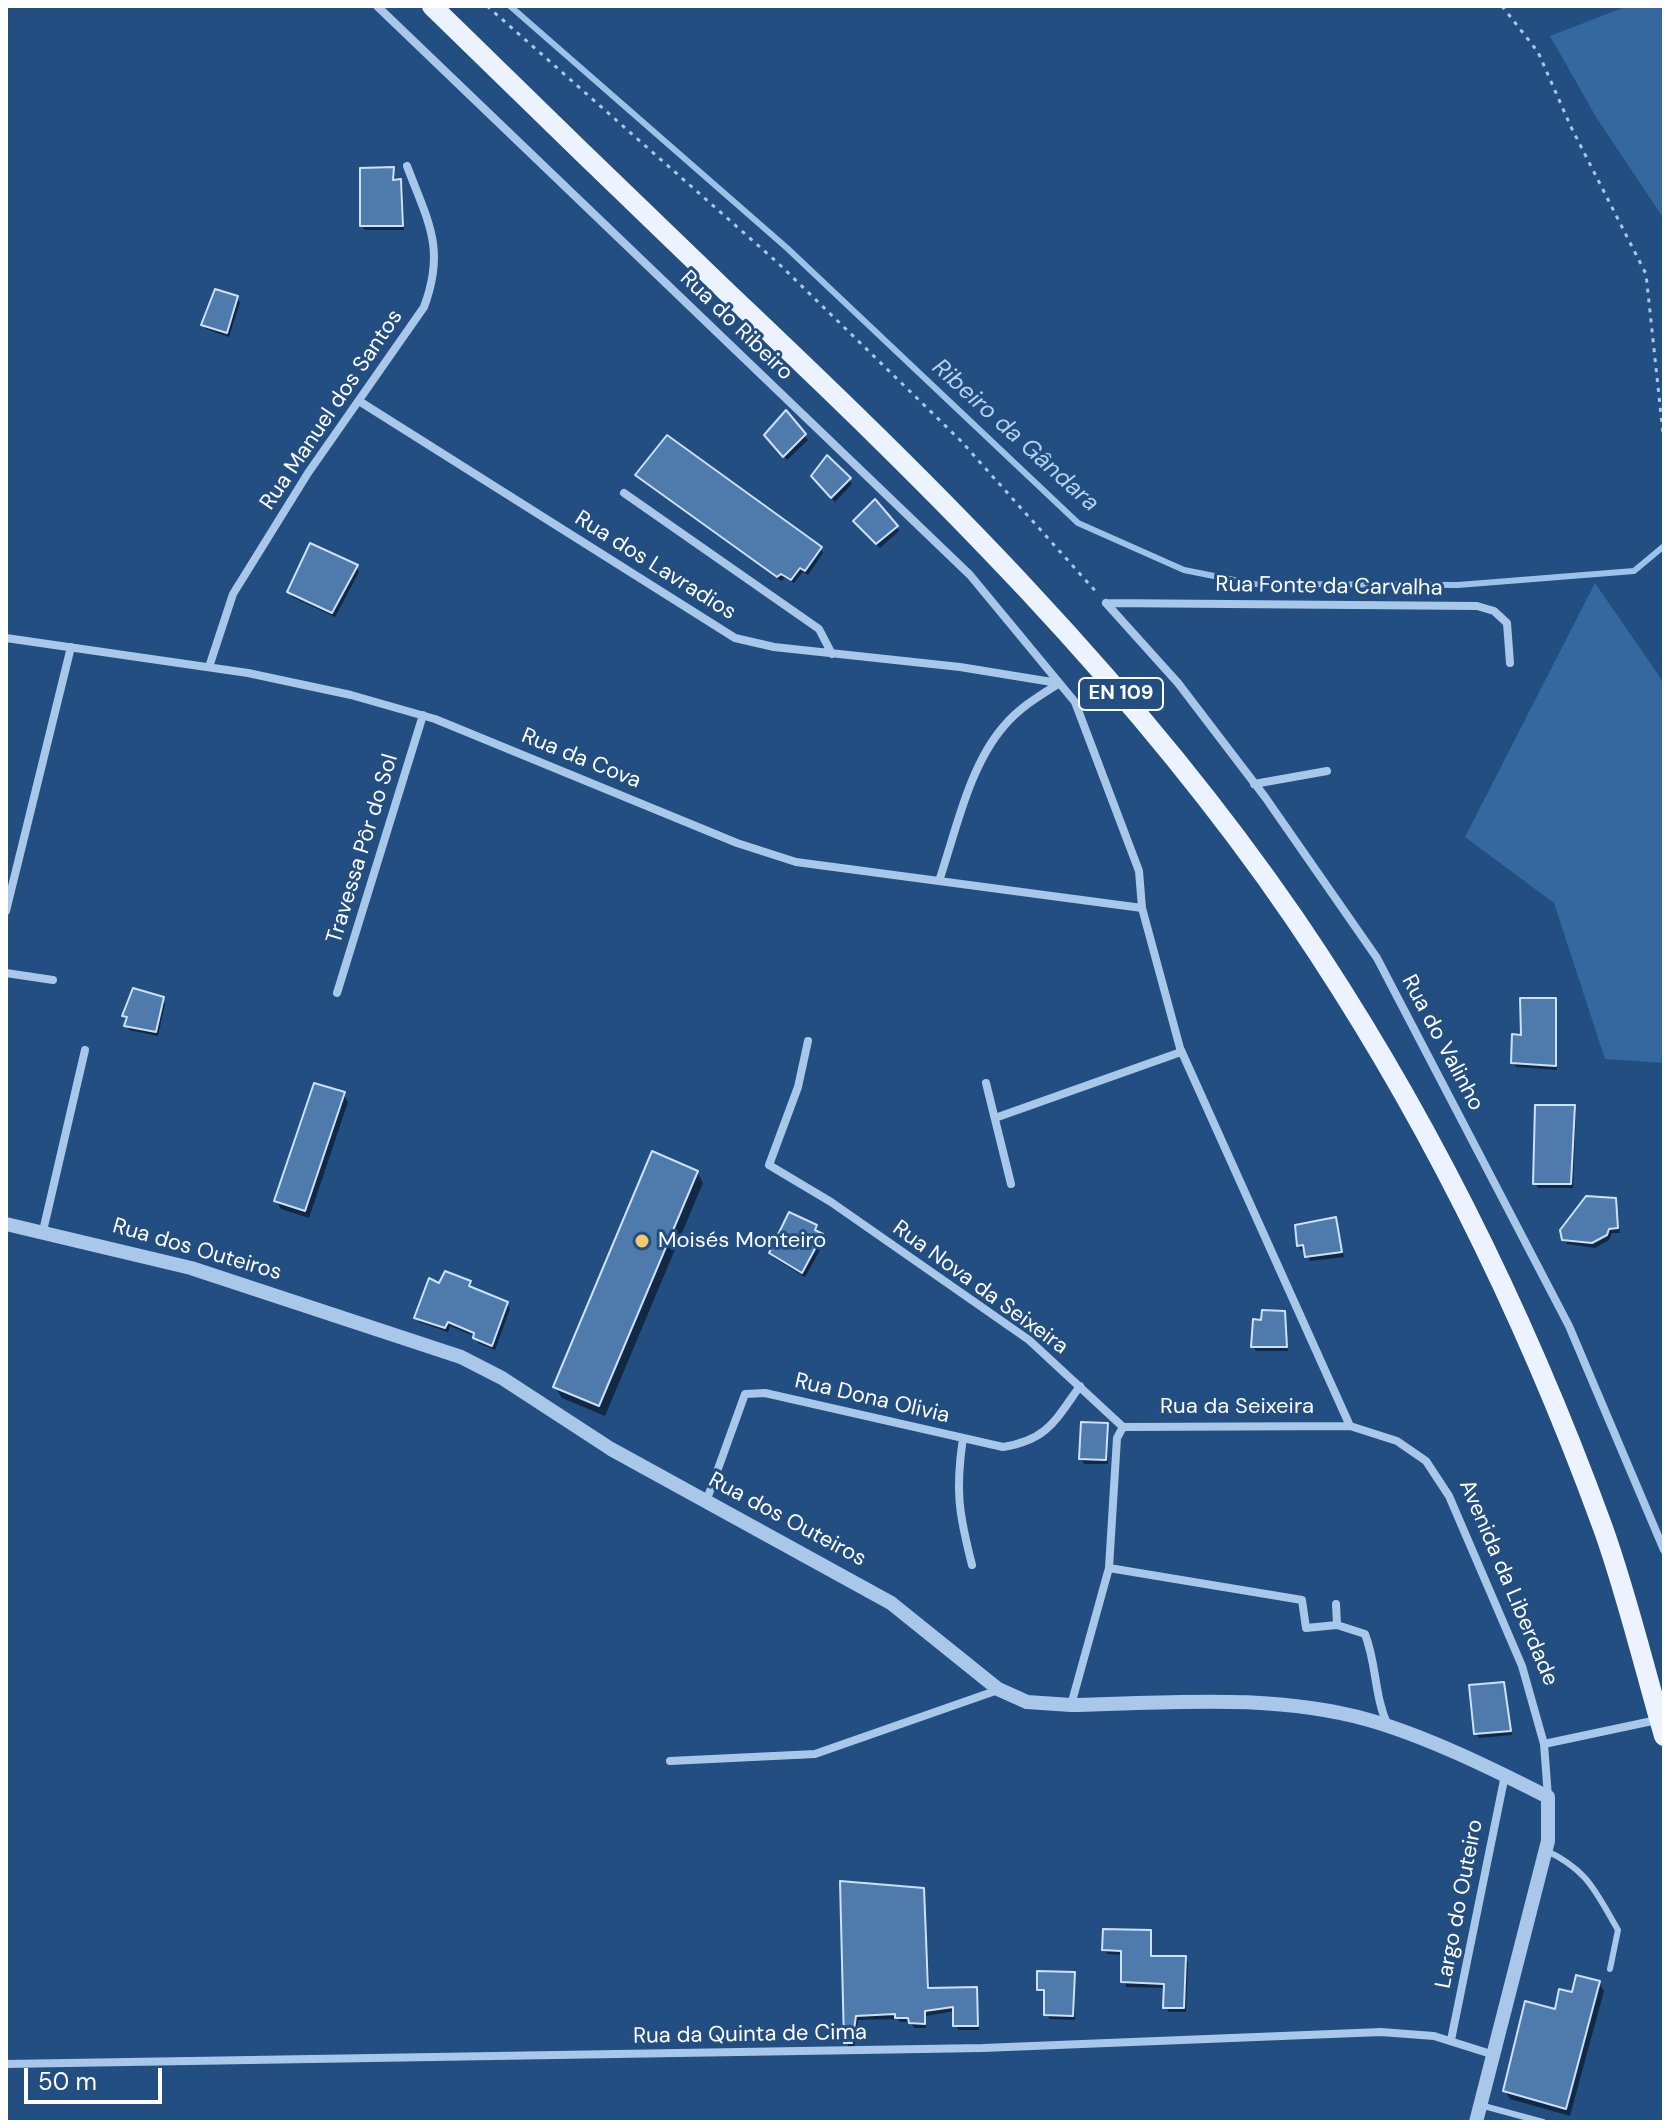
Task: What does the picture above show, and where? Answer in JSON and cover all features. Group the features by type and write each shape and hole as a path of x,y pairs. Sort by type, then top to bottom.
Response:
{"main road":[{"name":"EN 109","path":"432,6 936,491 1131,705 1295,919 1366,1032 1429,1142 1523,1328 1605,1534 1664,1736"}],"street":[{"name":"Rua do Ribeiro","path":"377,6 970,575 1075,702 1139,871 1142,908"},
{"name":"Rua Manuel dos Santos","path":"209,667 233,594 308,473 424,307 434,280 436,250 407,166"},
{"name":"Rua dos Lavradios","path":"359,401 735,638 774,647 960,667 1059,684"},
{"path":"624,493 819,629 832,654"},
{"name":"Rua Fonte da Carvalha","path":"1106,603 1477,606 1494,611 1507,623 1510,663"},
{"name":"Rua do Valinho","path":"1106,603 1178,683 1377,958 1569,1326 1664,1550"},
{"name":"Rua da Cova","path":"6,638 209,667 351,695 423,715 737,843 796,862 1142,908"},
{"path":"6,911 71,647"},
{"path":"939,881 979,768 1003,727 1030,702 1059,684"},
{"name":"Travessa Pôr do Sol","path":"337,993 423,715"},
{"path":"1254,784 1327,771"},
{"path":"1142,908 1181,1052 1350,1426"},
{"path":"6,973 53,980"},
{"name":"Rua Nova da Seixeira","path":"808,1041 798,1087 769,1165 831,1202 1029,1340 1123,1427"},
{"path":"43,1231 85,1050"},
{"path":"995,1118 1181,1052"},
{"path":"986,1083 1011,1184"},
{"name":"Rua dos Outeiros","path":"6,1224 218,1276 461,1357 502,1378 611,1449 891,1603 998,1689 1027,1702 1071,1705 1248,1702 1286,1705 1388,1727 1505,1775 1548,1797"},
{"name":"Rua Dona Olivia","path":"706,1503 738,1406 745,1394 752,1392 920,1426 1003,1447 1030,1443 1054,1422 1080,1386"},
{"name":"Rua da Seixeira","path":"1123,1427 1350,1426"},
{"name":"Avenida da Liberdade","path":"1350,1426 1408,1447 1426,1461 1444,1484 1517,1653 1544,1744 1548,1797 1545,1850 1476,2122"},
{"path":"1071,1705 1109,1568 1117,1438 1123,1427"},
{"path":"963,1438 957,1506 972,1565"},
{"path":"1109,1568 1302,1600 1306,1628 1337,1625 1365,1634 1371,1650 1377,1703 1388,1727"},
{"path":"1336,1604 1337,1625"},
{"path":"670,1761 815,1754 998,1689"},
{"path":"1544,1744 1664,1718"},
{"name":"Largo do Outeiro","path":"1451,2040 1505,1775"},
{"name":"Rua da Quinta de Cima","path":"6,2064 952,2049 1381,2032 1451,2040 1491,2054"}],"lane":[{"path":"1545,1850 1573,1863 1593,1886 1618,1930 1610,1969"},
{"path":"1480,2105 1543,2122"}],"path":[{"path":"487,6 489,12 778,263 960,440 1106,603"},
{"path":"1502,6 1538,52 1571,127 1646,274 1664,443"}],"shaded area":[{"path":"1628,6 1664,6 1664,219 1596,117 1550,36"},
{"path":"1595,583 1664,683 1664,1063 1605,1059 1554,903 1465,837"}],"building":[{"path":"394,167 393,180 401,179 403,226 360,226 360,168"},
{"path":"215,289 238,296 227,333 201,325"},
{"path":"786,410 806,434 783,457 764,435"},
{"path":"667,435 822,547 805,571 800,568 791,580 781,574 777,577 635,475"},
{"path":"827,455 851,478 831,498 811,476"},
{"path":"875,499 898,526 876,544 853,521"},
{"path":"310,543 358,565 332,613 287,592"},
{"path":"133,988 164,997 156,1032 124,1026 127,1017 122,1016"},
{"path":"1520,998 1556,998 1556,1066 1511,1063 1512,1034 1521,1035"},
{"path":"314,1083 345,1092 305,1211 274,1201"},
{"path":"1535,1105 1575,1105 1571,1184 1533,1184"},
{"name":"Moisés Monteiro","path":"652,1151 698,1171 599,1406 553,1387"},
{"path":"1586,1196 1616,1198 1618,1228 1609,1229 1607,1235 1592,1243 1562,1240 1560,1230"},
{"path":"789,1212 817,1225 815,1230 823,1234 802,1273 769,1253"},
{"path":"1336,1217 1342,1252 1305,1257 1303,1245 1297,1246 1295,1225"},
{"path":"445,1271 471,1281 469,1286 508,1302 492,1346 473,1338 474,1333 448,1322 445,1328 414,1318 429,1278 439,1283"},
{"path":"1262,1310 1285,1311 1287,1347 1251,1347 1253,1319 1261,1320"},
{"path":"1081,1422 1108,1423 1106,1460 1079,1459"},
{"path":"1504,1682 1511,1731 1474,1734 1469,1685"},
{"path":"840,1881 924,1888 928,1988 977,1987 978,2026 953,2026 953,2007 925,2011 925,2024 909,2023 908,2018 895,2018 895,2014 856,2016 852,2043 844,2043"},
{"path":"1103,1929 1151,1930 1151,1956 1186,1956 1184,2008 1163,2008 1164,1984 1121,1982 1121,1951 1102,1950"},
{"path":"1037,1971 1075,1972 1073,2016 1044,2015 1044,1990 1037,1990"},
{"path":"1576,1975 1600,1981 1566,2109 1503,2091 1525,2001 1555,2009 1559,1989 1572,1992"}],"waterway":[{"name":"Ribeiro da Gândara","path":"510,6 787,248 1078,523 1184,570 1254,584 1458,585 1634,571 1664,546"}],"place":[{"name":"Moisés Monteiro","path":"642,1241"}]}
